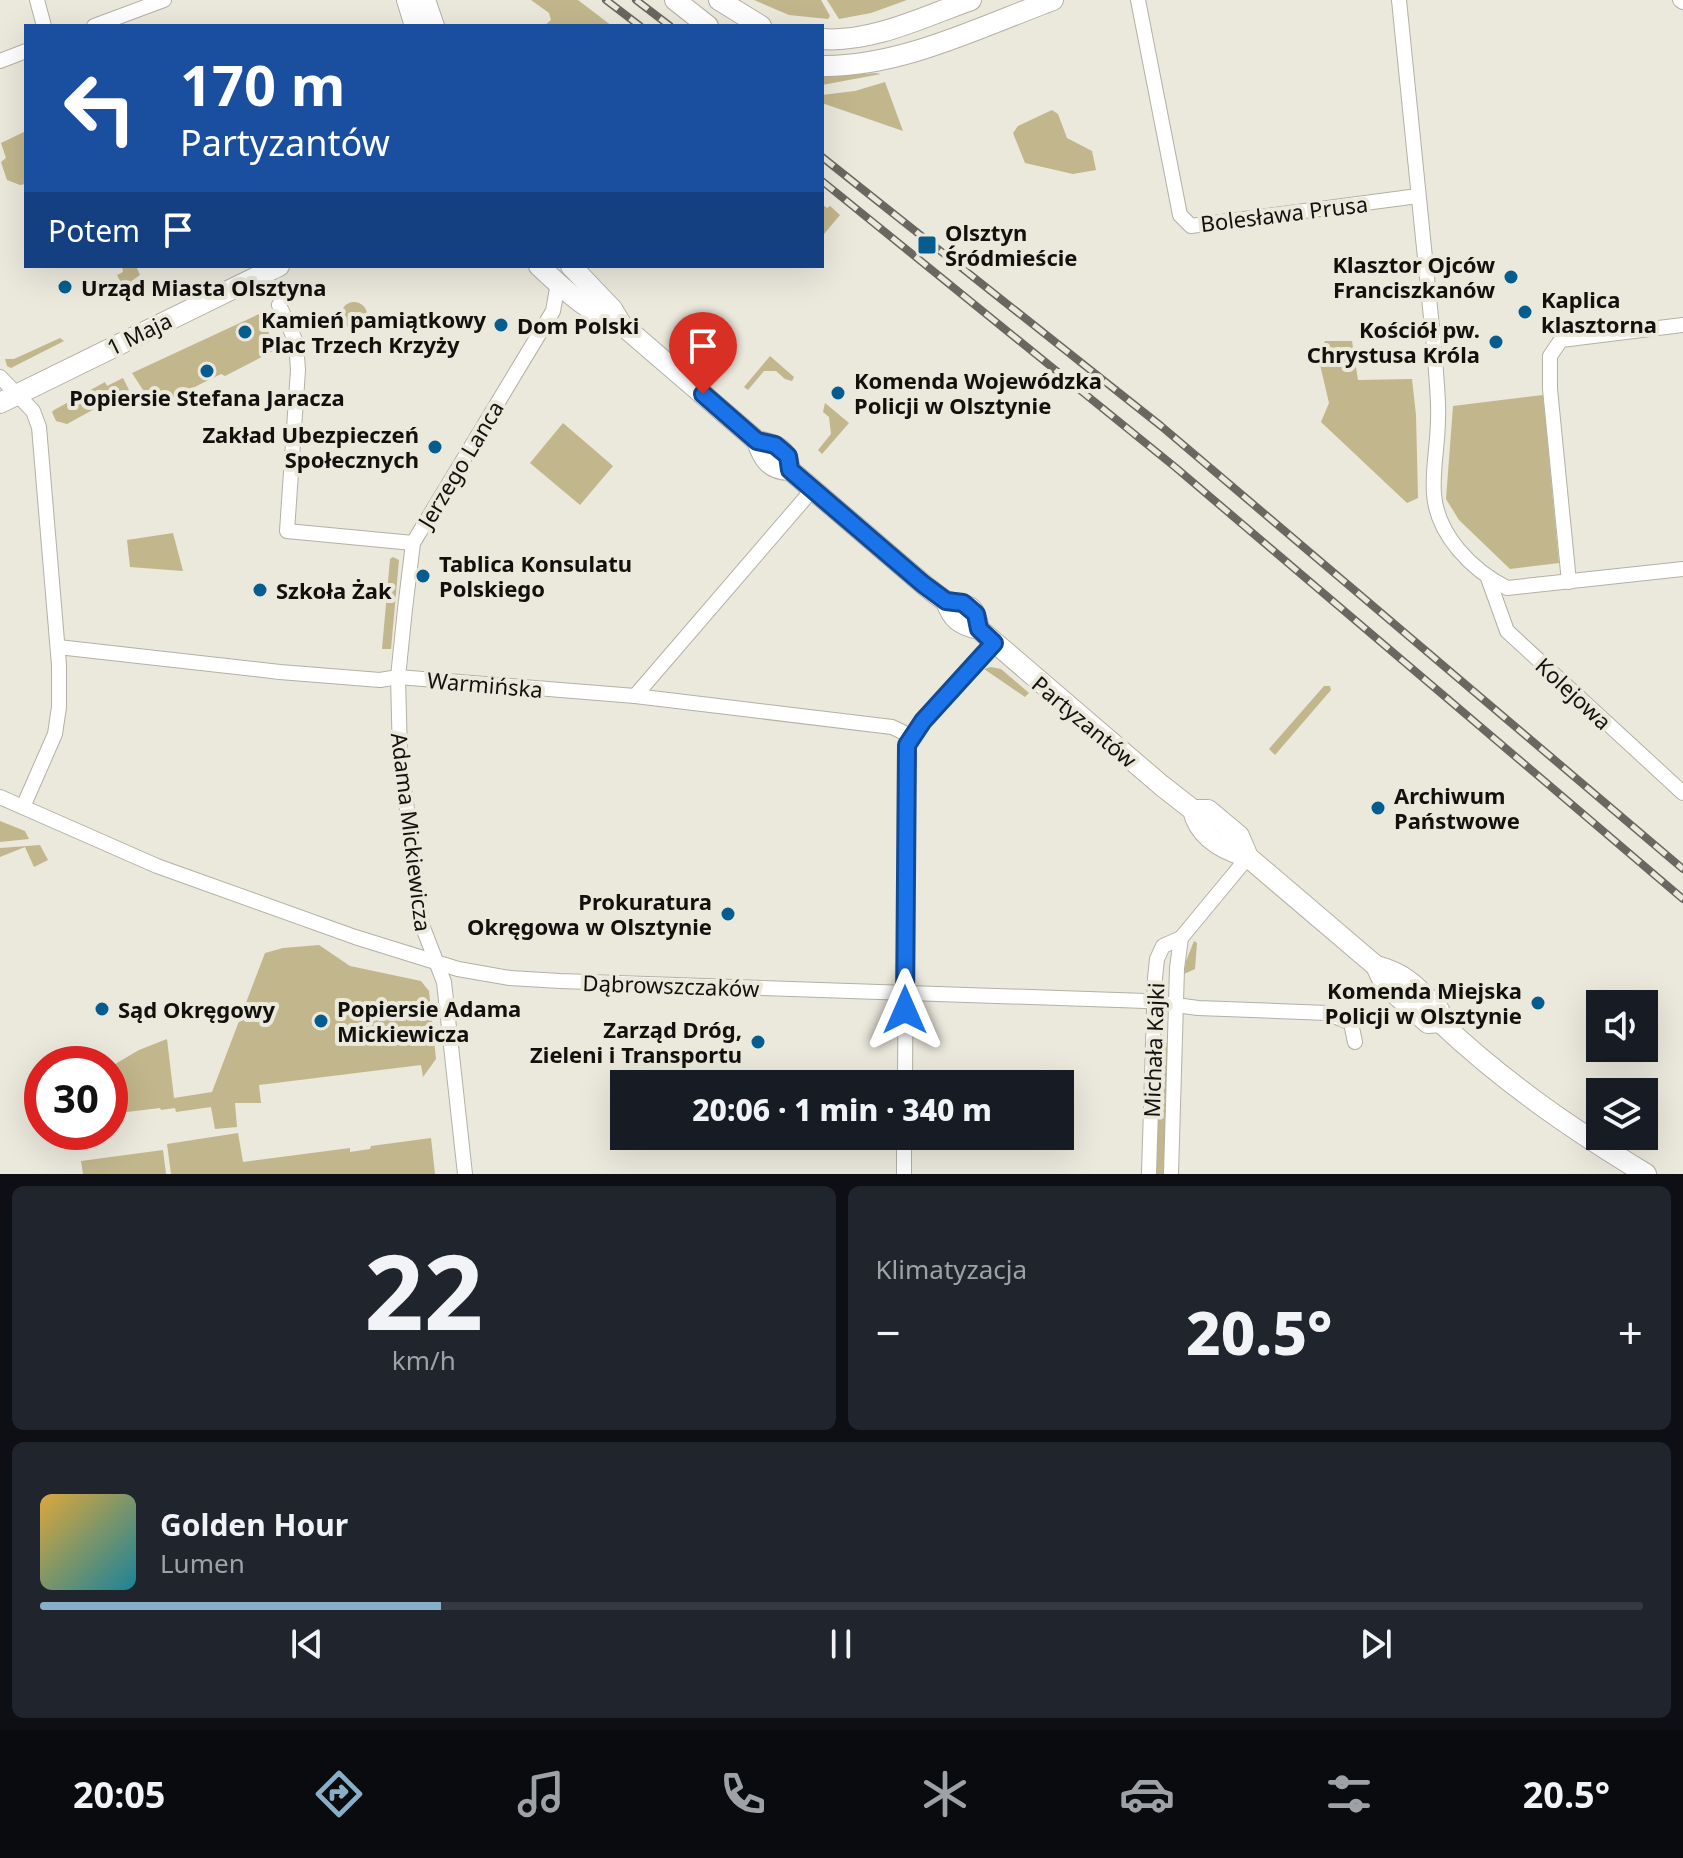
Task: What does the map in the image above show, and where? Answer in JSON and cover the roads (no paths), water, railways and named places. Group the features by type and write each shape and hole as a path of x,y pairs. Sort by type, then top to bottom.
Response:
{"street":[{"path":"37,0 43,24"},
{"path":"99,24 164,0"},
{"path":"407,0 414,24"},
{"path":"425,0 433,24"},
{"path":"675,0 705,24"},
{"path":"719,0 758,24"},
{"path":"824,39 868,35 971,0"},
{"name":"Bolesława Prusa","path":"1138,0 1180,215 1191,226 1418,196"},
{"path":"1399,0 1438,417 1434,493 1447,536 1488,578 1507,588 1683,569"},
{"path":"824,66 852,65 927,47 1047,1"},
{"path":"0,61 24,52"},
{"name":"1 Maja","path":"8,399 275,268"},
{"name":"Partyzantów","path":"541,268 577,301 603,318 621,324"},
{"name":"Partyzantów","path":"573,268 612,309 621,324 757,441 775,445 788,456 790,470 946,601 951,615 963,626 986,636 1193,810 1196,825 1227,851 1248,857 1376,966 1398,971 1439,1010 1440,1022 1532,1101 1646,1174"},
{"name":"Jerzego Lanca","path":"398,677 413,543 553,311 558,283"},
{"path":"553,311 577,301"},
{"path":"279,305 296,342 298,370 287,531 413,543"},
{"path":"1569,582 1550,389 1550,356 1561,340 1683,325"},
{"path":"0,377 8,399 33,411 39,427 58,647 59,707 55,734 23,807"},
{"path":"635,696 813,489"},
{"name":"Kolejowa","path":"1488,578 1507,631 1683,793"},
{"path":"905,1070 907,745 986,636"},
{"name":"Warmińska","path":"58,647 313,675 380,680 398,677 635,696 892,727 911,736"},
{"name":"Adama Mickiewicza","path":"398,677 400,756 422,925 444,982 465,1174"},
{"name":"Dąbrowszczaków","path":"0,797 157,866 355,937 458,969 510,978 548,980 1154,1002 1176,1006 1331,1013 1351,1023 1355,1042"},
{"name":"Michała Kajki","path":"1149,1174 1154,1002 1160,952 1163,946 1181,938 1248,857"},
{"name":"Michała Kajki","path":"1171,1174 1181,938"},
{"path":"904,1150 904,1174"}],"railway":[{"path":"606,0 637,24"},
{"path":"636,0 667,24"},
{"path":"824,159 1161,426 1683,869"},
{"path":"824,183 1175,467 1683,899"}],"place":[{"name":"Olsztyn Śródmieście","path":"927,245"},
{"name":"Klasztor Ojców Franciszkanów","path":"1511,277"},
{"name":"Urząd Miasta Olsztyna","path":"65,287"},
{"name":"Kaplica klasztorna","path":"1525,312"},
{"name":"Dom Polski","path":"501,325"},
{"name":"Kamień pamiątkowy Plac Trzech Krzyży","path":"245,332"},
{"name":"Kościół pw. Chrystusa Króla","path":"1496,342"},
{"name":"Popiersie Stefana Jaracza","path":"207,371"},
{"name":"Komenda Wojewódzka Policji w Olsztynie","path":"838,393"},
{"name":"Zakład Ubezpieczeń Społecznych","path":"435,447"},
{"name":"Tablica Konsulatu Polskiego","path":"423,576"},
{"name":"Szkoła Żak","path":"260,590"},
{"name":"Archiwum Państwowe","path":"1378,808"},
{"name":"Prokuratura Okręgowa w Olsztynie","path":"728,914"},
{"name":"Komenda Miejska Policji w Olsztynie","path":"1538,1003"},
{"name":"Sąd Okręgowy","path":"102,1009"},
{"name":"Popiersie Adama Mickiewicza","path":"321,1021"},
{"name":"Zarząd Dróg, Zieleni i Transportu","path":"758,1042"}]}
